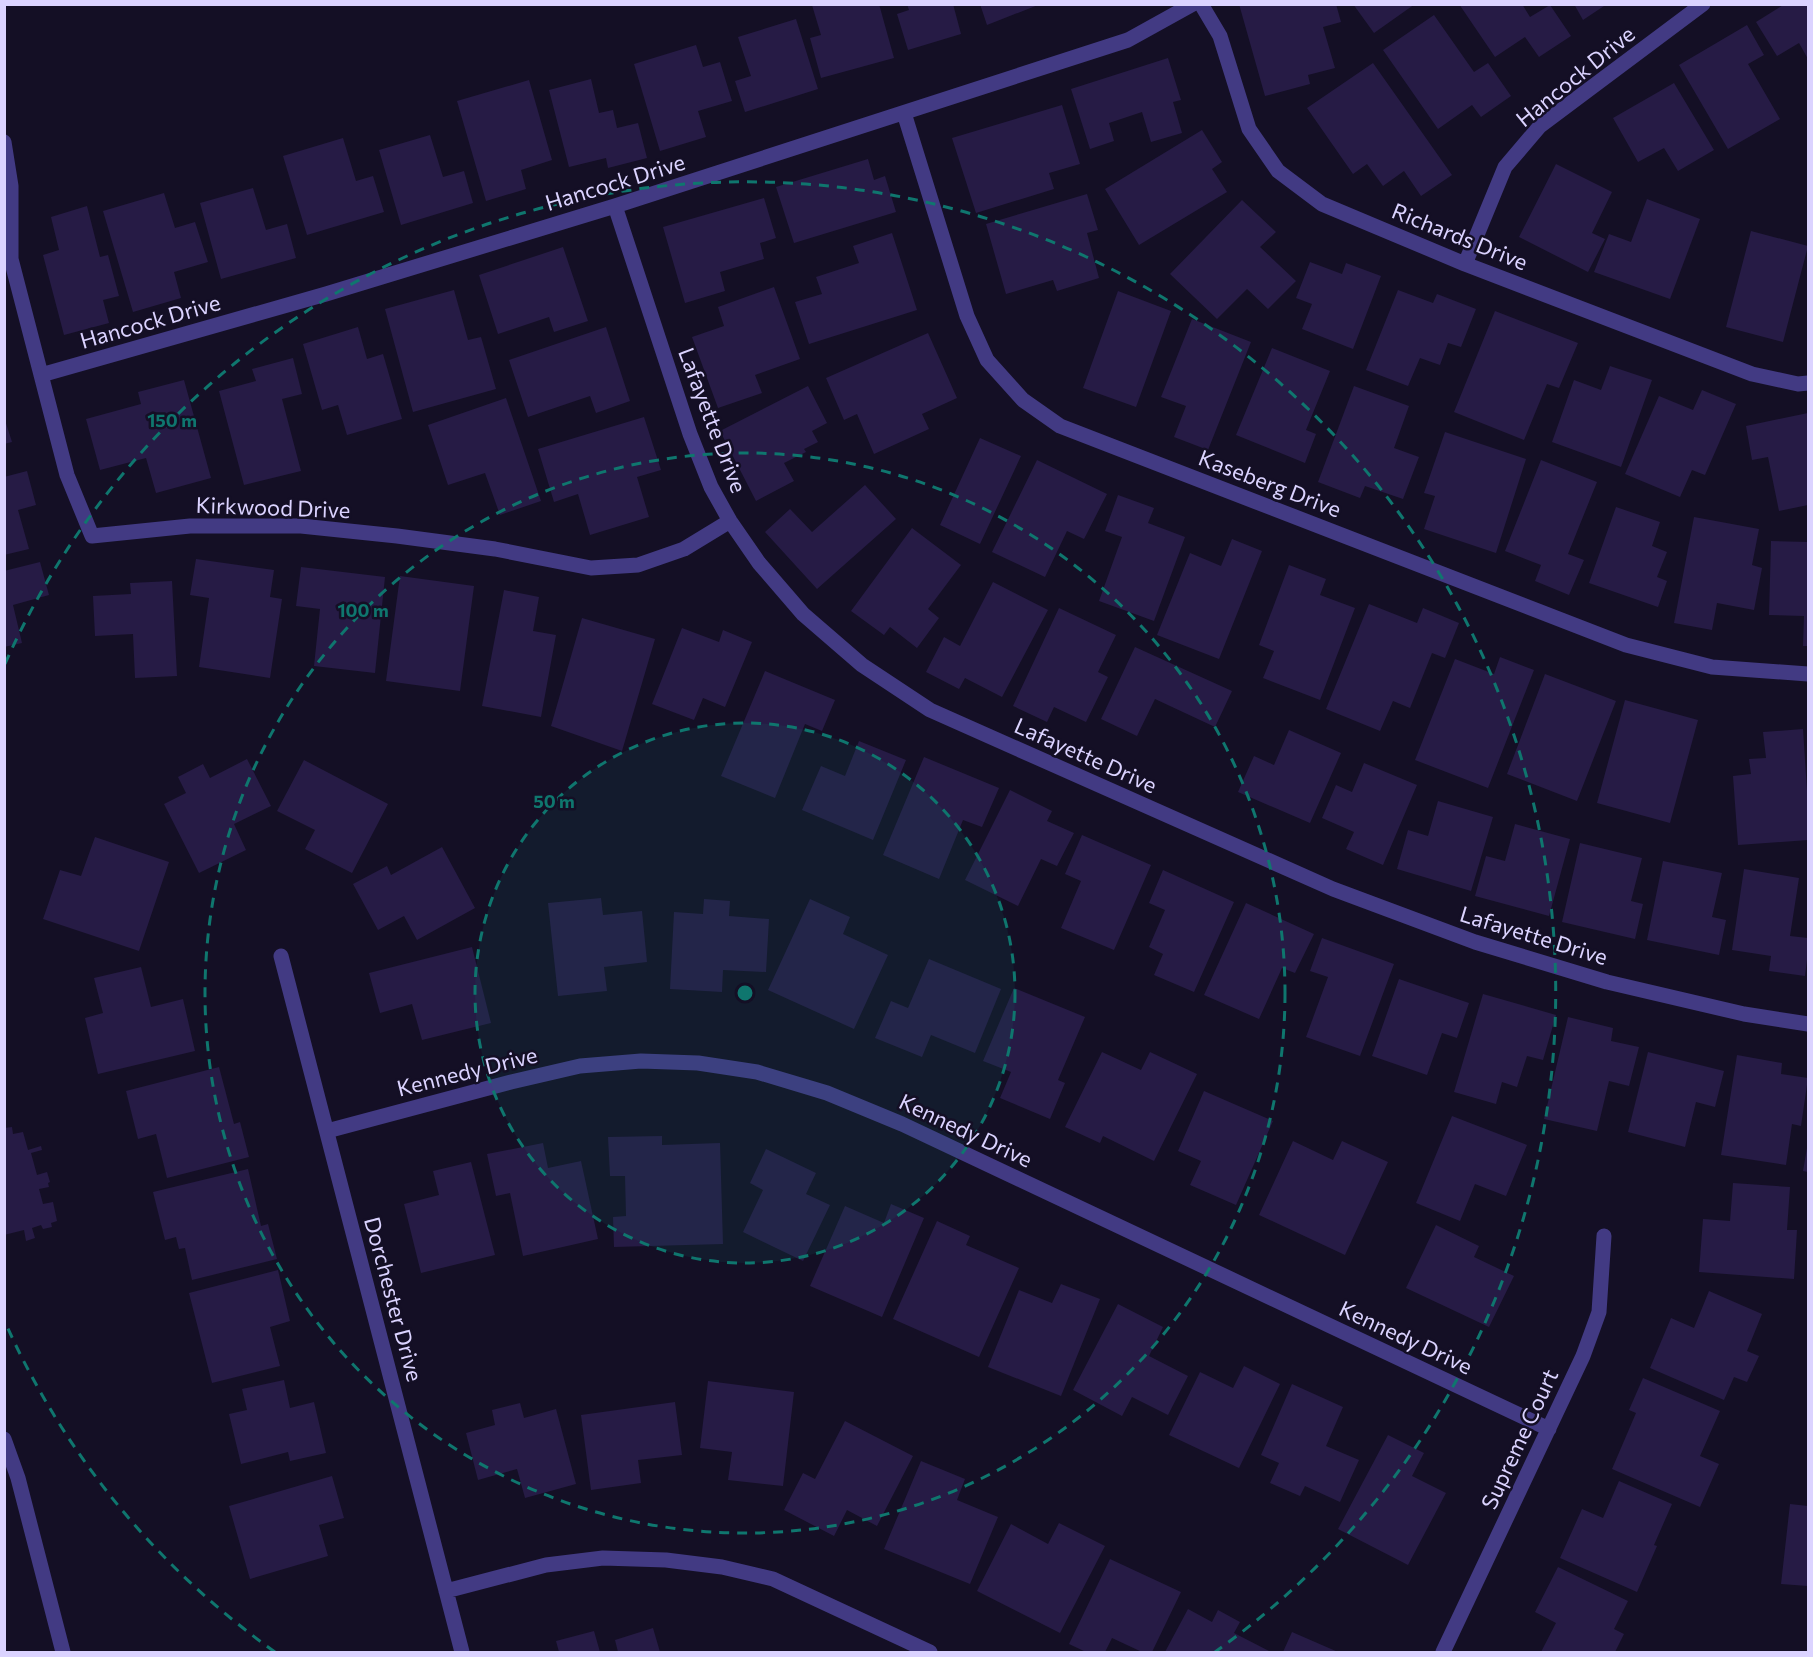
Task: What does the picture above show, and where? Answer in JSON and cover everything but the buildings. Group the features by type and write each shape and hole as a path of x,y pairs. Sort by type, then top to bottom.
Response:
{"street":[{"name":"Hancock Drive","path":"41,375 326,294 615,206 904,113 1128,40 1193,4"},
{"name":"Richards Drive","path":"1201,4 1220,36 1249,129 1278,171 1322,204 1464,264 1752,374 1798,384 1809,383"},
{"name":"Hancock Drive","path":"1464,264 1505,167 1540,126 1703,4"},
{"name":"Kaseberg Drive","path":"904,113 967,316 987,360 1023,400 1060,426 1626,645 1712,667 1809,674"},
{"name":"Kirkwood Drive","path":"4,142 11,186 11,259 67,475 92,536 190,526 301,526 495,549 591,568 638,565 684,549 730,521"},
{"name":"Lafayette Drive","path":"615,206 690,435 711,487 730,521 759,563 803,614 862,665 930,710 1333,889 1475,942 1607,982 1744,1014 1809,1024"},
{"name":"Dorchester Drive","path":"281,956 462,1653"},
{"name":"Kennedy Drive","path":"327,1131 580,1066 652,1062 698,1063 757,1072 827,1093 902,1124 1549,1429"},
{"name":"Supreme Court","path":"1443,1653 1583,1356 1599,1312 1604,1236"},
{"path":"4,1439 18,1478 63,1653"},
{"path":"446,1591 546,1565 603,1558 666,1560 722,1567 773,1579 930,1653"}]}
